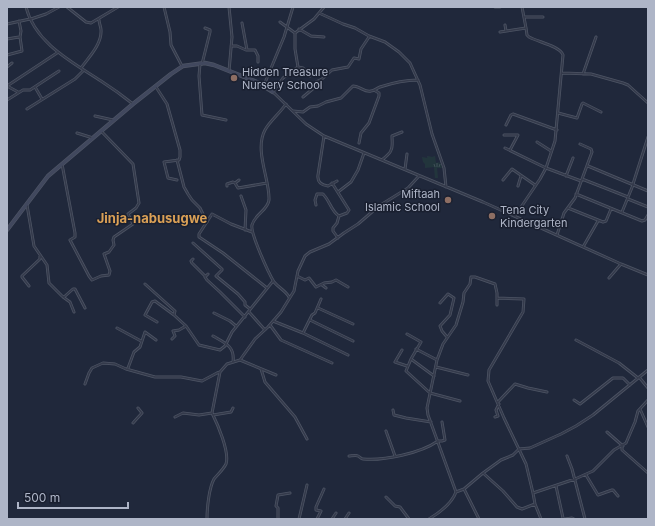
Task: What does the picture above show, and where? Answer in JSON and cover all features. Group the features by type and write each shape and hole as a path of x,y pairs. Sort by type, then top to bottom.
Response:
{"street":[{"path":"26,7 36,30 57,52 134,104"},
{"path":"7,24 40,17 59,7"},
{"path":"67,7 88,23 99,20 118,7"},
{"path":"164,7 170,32 171,45 183,66"},
{"path":"230,7 232,30 230,71"},
{"path":"264,85 287,27 293,7"},
{"path":"298,67 295,44 296,33 299,29 310,23 324,7"},
{"path":"495,7 500,7"},
{"path":"515,216 546,168 552,151 557,130 562,73 562,52 527,35 522,7"},
{"path":"319,13 355,28 369,36 382,40 399,52 410,63 419,80 432,134 444,168 446,187"},
{"path":"524,17 543,17"},
{"path":"27,109 75,79 99,40 101,28 99,20"},
{"path":"7,55 22,51 19,21"},
{"path":"280,22 296,33"},
{"path":"242,23 247,50"},
{"path":"505,25 506,31"},
{"path":"204,28 210,30 210,32 199,76 202,115 226,120"},
{"path":"500,32 526,28"},
{"path":"299,29 311,36 324,37"},
{"path":"316,82 332,70 348,67 354,58 359,59 362,49 369,36"},
{"path":"7,39 20,37"},
{"path":"583,74 596,38"},
{"path":"231,46 256,51 258,62"},
{"path":"19,92 7,86 57,52"},
{"path":"7,67 12,64"},
{"path":"7,230 42,182 62,164 156,86 183,66 201,64 214,65 264,85 312,128 324,136 515,216 648,275"},
{"path":"298,67 303,68 310,76"},
{"path":"273,92 283,78 298,67"},
{"path":"7,100 24,89 30,90 59,71"},
{"path":"562,73 596,75 623,83 628,85 648,103"},
{"path":"293,111 303,112 310,107 318,106 341,98 353,86 360,87 367,91 394,83 419,80"},
{"path":"303,97 316,87 316,82"},
{"path":"156,86 166,102 180,150 179,160 164,162 168,178 177,180"},
{"path":"35,87 42,99"},
{"path":"359,143 362,133 369,124 379,96 379,94 374,90"},
{"path":"558,113 577,118 583,103 602,112"},
{"path":"286,104 265,130 263,135 262,165 270,197 269,202 255,218 252,224 252,232 266,268 274,281 289,297"},
{"path":"506,125 513,114 557,130"},
{"path":"95,116 115,120"},
{"path":"62,164 75,229 75,237 70,240 89,276 92,280 94,280 110,273 104,254 109,252 114,245 114,237 133,224 128,214 136,208 139,203 132,164 101,131"},
{"path":"382,160 385,155 392,150 392,136 402,132"},
{"path":"77,133 93,138"},
{"path":"504,135 518,135 510,150"},
{"path":"324,136 318,178 319,182 326,186 337,181"},
{"path":"622,212 633,184 648,137"},
{"path":"536,142 552,151"},
{"path":"557,235 564,213 576,194 592,151 580,144"},
{"path":"505,148 546,168 581,180 648,207"},
{"path":"338,192 351,182 358,170 364,153"},
{"path":"405,170 407,154"},
{"path":"566,176 573,158"},
{"path":"177,160 186,190 192,200 200,208 207,222"},
{"path":"587,165 648,191"},
{"path":"503,180 510,169 535,185"},
{"path":"207,519 213,483 225,465 226,459 221,435 212,414 220,372 225,366 240,360 255,339 270,325 287,303 289,297 294,291 297,276 305,256 338,238 358,224 383,203 408,188 420,176"},
{"path":"518,186 521,176"},
{"path":"227,186 229,183 235,183 239,180"},
{"path":"235,183 238,188 266,183"},
{"path":"316,205 315,200 317,194 323,194 328,199 334,214 339,216 347,213 349,210 332,184"},
{"path":"576,194 642,221 646,220 648,215"},
{"path":"241,196 246,210 245,230"},
{"path":"27,204 34,246 47,266 49,283 70,302 74,312"},
{"path":"568,208 598,221 605,222 611,208"},
{"path":"252,232 231,224 212,214 199,237 223,253 267,288"},
{"path":"338,238 333,231 333,228 337,223 339,216"},
{"path":"583,247 598,221"},
{"path":"193,243 222,269 216,276 238,294 245,302 245,305 250,309"},
{"path":"29,286 22,276 40,259 40,256"},
{"path":"193,258 191,261 192,263 207,280 245,317"},
{"path":"610,278 621,264"},
{"path":"297,276 305,280 309,278 316,287 336,280 348,288"},
{"path":"428,519 454,498 456,492 426,408 437,360 447,337 456,325 463,302 464,293 470,284 471,277 495,284 497,305"},
{"path":"157,322 145,314 152,302 155,301 186,326 199,345 220,350 226,344 236,326 274,281"},
{"path":"145,284 175,311 174,315"},
{"path":"322,284 326,288"},
{"path":"63,296 75,289 85,308"},
{"path":"440,303 448,294 454,298 452,312 440,326 447,337"},
{"path":"497,298 523,298 524,300 523,312 489,372 488,380 526,464 535,504 541,519"},
{"path":"304,333 318,308 320,299"},
{"path":"318,308 353,324"},
{"path":"249,312 265,330"},
{"path":"214,313 236,326"},
{"path":"310,320 353,341"},
{"path":"273,321 304,333 348,355"},
{"path":"270,325 281,340 332,363"},
{"path":"172,339 175,336 173,331 179,330 186,326"},
{"path":"117,328 141,341"},
{"path":"128,368 133,353 140,347 145,332 156,340"},
{"path":"407,334 421,341 407,366 406,372 430,393 460,401"},
{"path":"213,336 226,344 232,350 234,354 233,362"},
{"path":"576,340 619,363 639,378 648,388"},
{"path":"416,349 437,360"},
{"path":"402,350 395,361 407,366"},
{"path":"240,360 276,375"},
{"path":"411,360 434,376"},
{"path":"85,384 90,370 98,364 112,363 126,369 128,368 156,377 181,377 202,381 217,372 220,372"},
{"path":"436,367 468,375"},
{"path":"261,369 265,382 295,417 308,439"},
{"path":"456,492 464,489 483,473 501,460 513,455 519,449 530,448 572,428 593,415 648,370"},
{"path":"574,400 580,404 614,378 623,378 630,385"},
{"path":"495,417 498,416 496,410 498,403 515,384 547,392"},
{"path":"533,493 586,475 602,464 614,450 622,446 630,436 640,409 648,400"},
{"path":"133,422 142,413 138,408"},
{"path":"175,417 184,412 199,415 231,412 233,408"},
{"path":"640,409 648,427"},
{"path":"393,410 394,415 431,422"},
{"path":"348,456 357,456 362,460 389,458 431,446 438,441 445,440 442,422"},
{"path":"386,431 395,456"},
{"path":"607,432 622,446 622,450 648,473"},
{"path":"567,456 575,479 585,519"},
{"path":"483,473 503,491 517,508 522,509 535,504"},
{"path":"586,475 598,495 613,490 618,496"},
{"path":"300,519 307,484"},
{"path":"556,486 563,518 574,519"},
{"path":"317,519 321,511 316,510 316,507 324,489"},
{"path":"464,489 479,519"},
{"path":"278,519 278,508 276,506 278,503 278,496 290,494"},
{"path":"386,497 395,506 400,507 409,519"},
{"path":"332,519 336,513"},
{"path":"345,519 349,513"}],"green space":[{"path":"428,156 435,156 436,163 440,162 439,163 441,164 442,168 437,168 438,178 435,178 434,167 425,168 422,157 427,158"}],"place":[{"name":"Hidden Treasure Nursery School","path":"234,78"},
{"name":"Miftaah Islamic School","path":"448,200"},
{"name":"Tena City Kindergarten","path":"492,216"}],"district":[{"name":"Jinja-nabusugwe","path":"152,218"}]}
